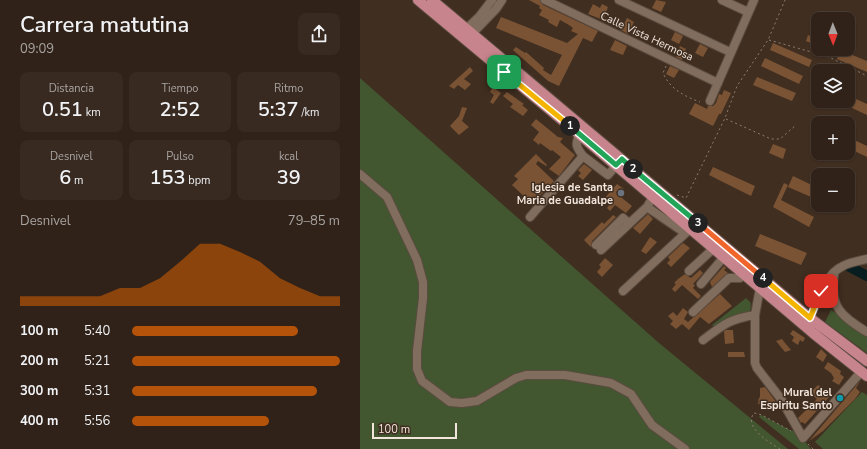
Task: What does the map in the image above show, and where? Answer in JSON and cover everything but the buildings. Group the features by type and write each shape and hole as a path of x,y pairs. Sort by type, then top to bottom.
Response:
{"main road":[{"path":"418,0 467,34 748,271 867,361"},
{"path":"432,0 467,34 580,134 619,162 688,231 713,248 723,258 748,271 760,288 864,374"}],"street":[{"path":"467,34 492,0"},
{"path":"467,34 496,9 502,0"},
{"name":"Calle Vista Hermosa","path":"544,0 718,82"},
{"path":"619,0 730,52"},
{"path":"722,0 748,12"},
{"path":"710,101 730,52 754,0"},
{"path":"580,134 576,146 583,156 608,175 619,162"},
{"path":"530,217 583,156"},
{"path":"360,174 386,197 419,268 423,282 423,298 417,351 417,369 422,381 450,402 462,403 477,400 516,378 526,375 565,375 611,383 631,394 652,425 685,449"},
{"path":"598,247 647,207 653,197"},
{"path":"623,291 688,231 647,207"},
{"path":"689,271 713,248"},
{"path":"701,284 723,258"},
{"path":"810,318 821,291 834,272 842,266 867,259"},
{"path":"693,312 729,278 738,279 748,271"},
{"path":"834,272 832,287 833,299 840,312 847,321 867,332"},
{"path":"760,288 755,315 754,357 757,368 781,399 803,438 864,374"},
{"path":"703,340 724,324 736,318 755,315"}],"path":[{"path":"672,194 686,198 725,118 737,86 768,40 785,0"},
{"path":"768,40 829,57 867,76"},
{"path":"668,58 663,73 667,82 684,96 700,102"},
{"path":"725,118 772,139 780,139 795,126"},
{"path":"780,449 761,437 751,422 751,417 754,413 762,414 803,438 813,449"}],"green space":[{"path":"360,78 659,343 788,449 360,449"},
{"path":"746,298 751,303 750,315 717,329 712,325"},
{"path":"831,310 867,332 867,353 825,322"},
{"path":"862,392 867,395 867,449 823,449 815,442"},
{"path":"761,415 792,431 795,429 811,449 799,449 759,417"}],"waterway":[{"path":"848,266 867,276"}],"place":[{"name":"Iglesia de Santa Maria de Guadalpe","path":"621,193"},
{"name":"Mural del Espiritu Santo","path":"840,398"}],"route":[{"path":"504,72 616,165 622,159 810,318 821,291"}]}
